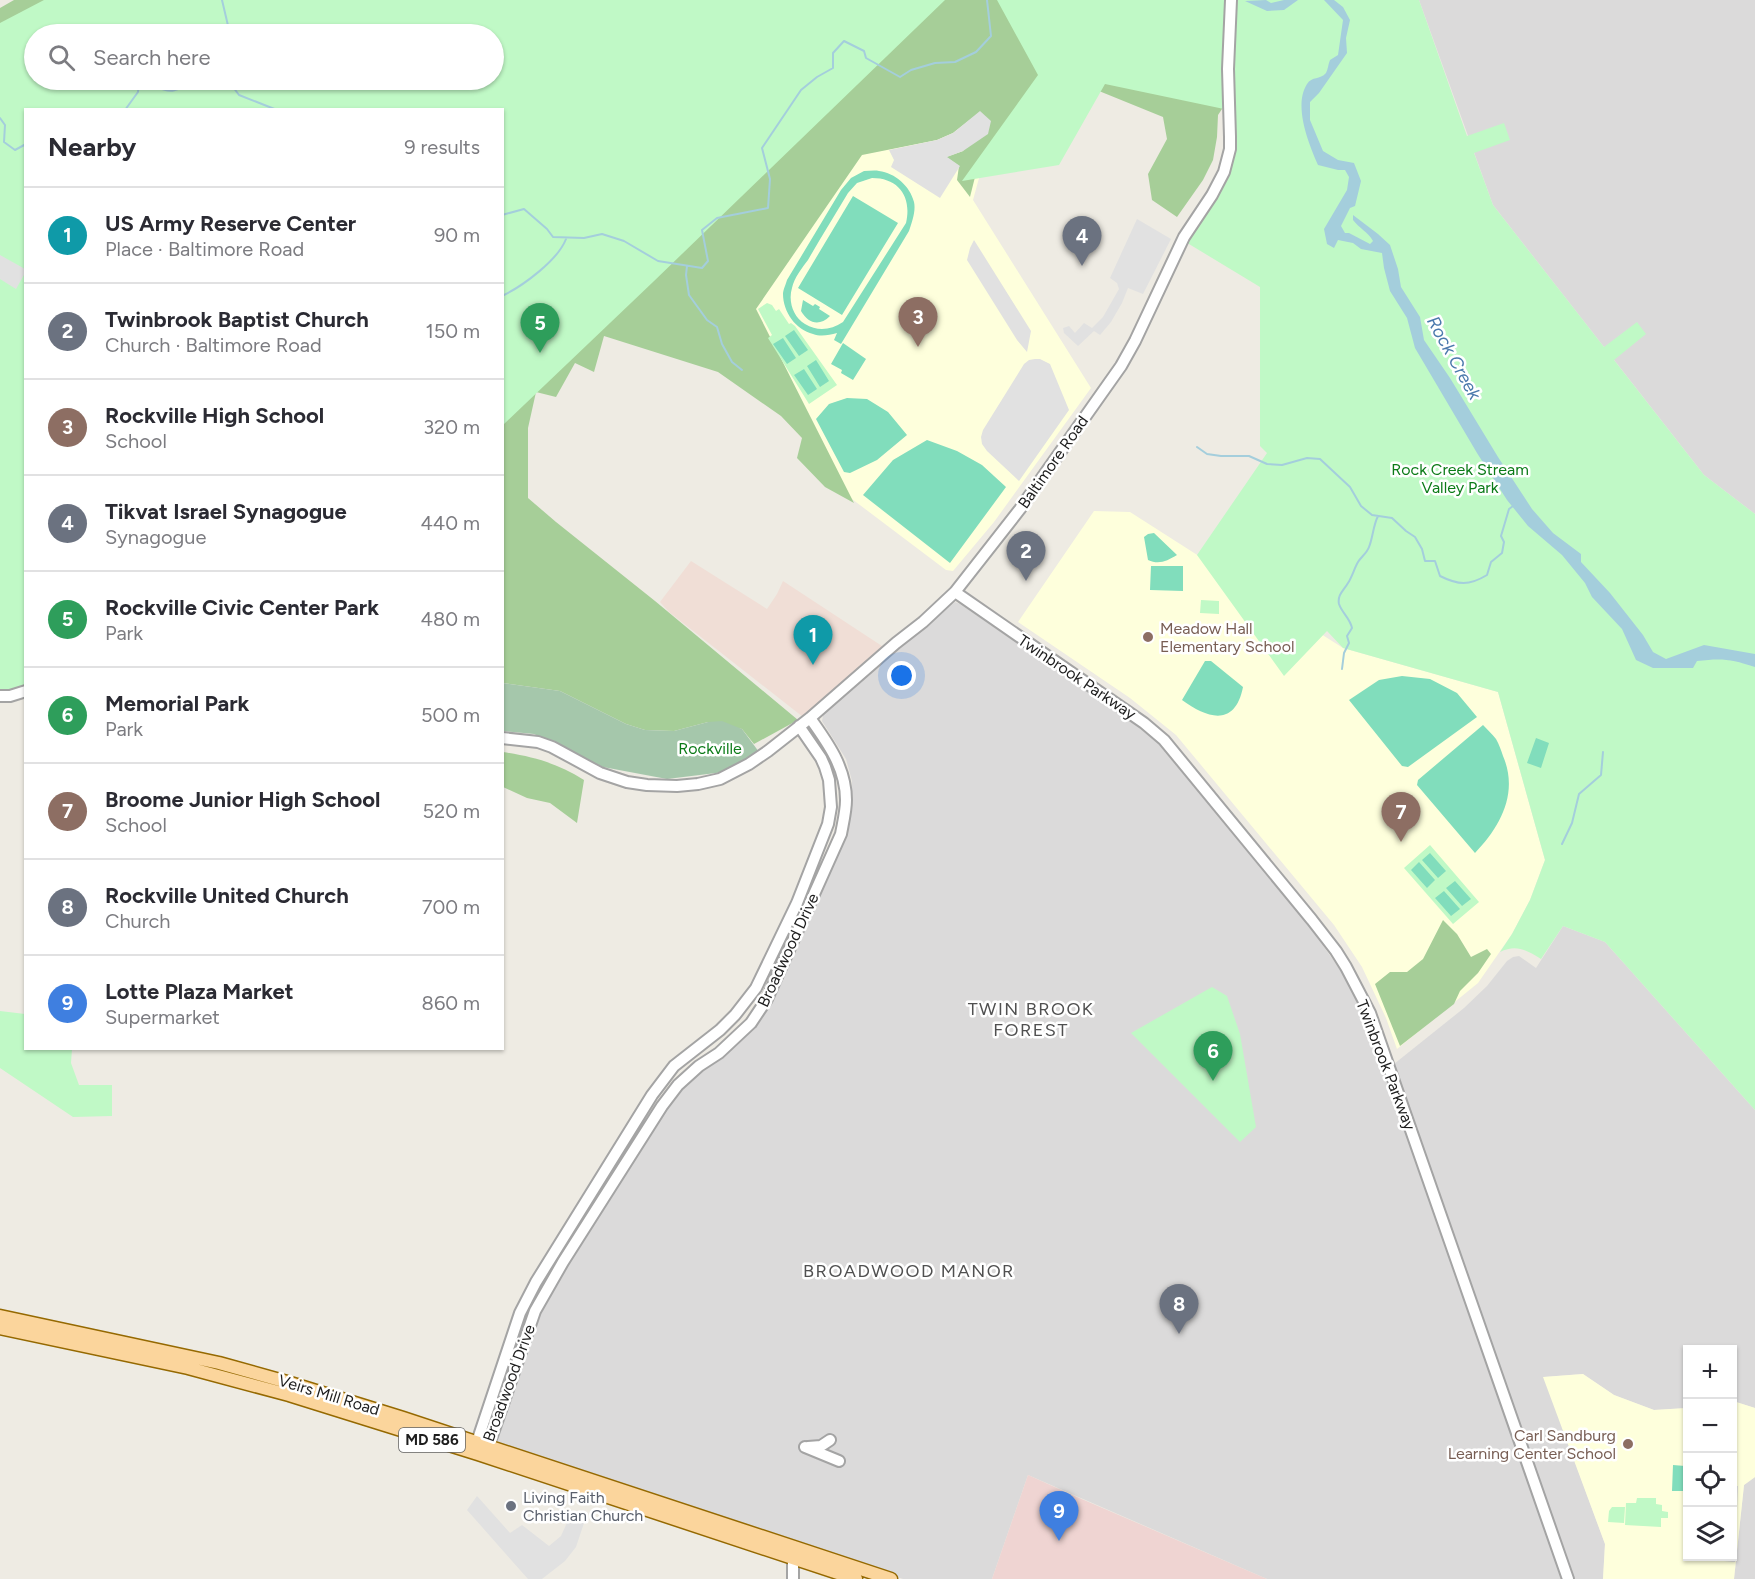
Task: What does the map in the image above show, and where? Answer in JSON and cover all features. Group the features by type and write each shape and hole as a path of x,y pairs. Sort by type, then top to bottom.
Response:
{"main road":[{"name":"Veirs Mill Road","path":"0,1316 219,1363 351,1401 795,1553 891,1579"},
{"name":"Veirs Mill Road","path":"0,1328 188,1368 481,1447"},
{"name":"Veirs Mill Road","path":"795,1553 856,1579"}],"street":[{"name":"Baltimore Road","path":"504,738 538,742 600,772 627,782 677,786 720,779 768,751 810,718 955,592 1020,509 1120,366 1135,340 1184,237 1212,195 1224,172 1230,149 1228,69 1231,0"},
{"name":"Twinbrook Parkway","path":"955,592 1164,740 1312,920 1346,968 1370,1013 1568,1579"},
{"path":"0,696 24,692"},
{"name":"Broadwood Drive","path":"481,1447 535,1311 563,1262 662,1106 678,1085 699,1066 719,1053 751,1023 777,980 841,834 844,818 846,800 843,775 826,738 810,718"},
{"name":"Broadwood Drive","path":"481,1447 516,1322 536,1282 652,1095 674,1066 720,1030 756,988 797,903 828,824 831,807 825,767 799,726"},
{"path":"830,1440 821,1446 805,1447 839,1461"},
{"path":"793,1579 795,1553"}],"shaded area":[{"path":"1419,0 1755,0 1755,514 1704,475 1493,205"},
{"path":"979,105 995,120 973,200 1091,388 994,522 953,571 946,570 840,490 747,303 862,150"},
{"path":"980,111 991,121 988,134 963,151 947,157 960,166 940,198 891,167 894,160 889,150 937,140 953,133"},
{"path":"1137,219 1171,239 1143,294 1128,288 1111,322 1100,335 1094,331 1078,346 1064,333 1063,328 1069,326 1075,333 1084,323 1092,328 1103,317 1119,289 1117,283 1110,278"},
{"path":"974,240 1031,331 1027,352 1017,340 967,260"},
{"path":"0,255 24,268 24,275 16,289 0,279"},
{"path":"1035,359 1050,364 1069,410 1019,481 987,451 982,444 981,437 983,430 1024,364"},
{"path":"1094,511 1130,512 1343,648 1498,692 1545,860 1530,900 1512,934 1478,983 1397,1049 1386,1018 1362,967 1334,925 1176,735 1130,698 1018,622"},
{"path":"691,561 767,609 783,581 885,648 803,717 669,612 660,602"},
{"path":"955,602 1128,719 1158,743 1312,930 1341,971 1369,1028 1561,1579 1267,1579 1028,1475 992,1579 903,1579 494,1445 539,1310 667,1101 749,1026 848,823 852,781 846,759 822,721 824,711"},
{"path":"1563,926 1605,942 1755,1110 1755,1408 1737,1402 1737,1345 1683,1345 1683,1408 1654,1410 1614,1395 1583,1374 1544,1377 1605,1544 1603,1579 1568,1579 1389,1068 1464,1008 1487,986 1507,961 1519,956 1536,968"},
{"name":"Carl Sandburg Learning Center School","path":"1583,1374 1614,1395 1654,1410 1683,1408 1683,1561 1736,1561 1734,1579 1603,1579 1605,1544 1543,1377"},
{"name":"Carl Sandburg Learning Center School","path":"1737,1402 1755,1408 1755,1477 1744,1485 1737,1551"},
{"path":"1028,1475 1077,1497 1267,1579 992,1579"},
{"path":"1755,1477 1755,1579 1734,1579 1744,1485"},
{"path":"477,1496 510,1533 522,1525 549,1546 561,1536 570,1516 585,1520 576,1547 565,1561 542,1579 528,1579 467,1510"}],"green space":[{"path":"14,0 1225,0 1223,14 1224,106 1218,115 1213,160 1203,180 1177,217 1152,200 1148,174 1167,139 1163,117 1099,91 975,177 970,197 957,180 959,166 946,157 963,151 980,112 953,133 937,140 862,155 756,309 854,503 825,487 797,458 802,438 781,416 718,372 604,336 594,372 575,363 556,397 536,392 528,428 528,498 798,720 754,744 742,729 708,722 674,731 645,730 626,724 560,691 504,683 504,108 24,108 24,118 0,213 0,8"},
{"path":"44,0 945,0 504,424 504,108 24,108 24,686 10,692 0,691 0,23"},
{"path":"997,0 1225,0 1224,109 1105,84 1059,165 962,181 1038,75"},
{"name":"Rock Creek Stream Valley Park","path":"1234,0 1419,0 1467,136 1504,123 1510,140 1474,153 1493,205 1604,347 1637,322 1646,334 1614,360 1704,475 1755,514 1755,1110 1605,942 1563,926 1541,959 1516,948 1500,952 1530,900 1545,860 1498,692 1343,648 1327,631 1284,676 1197,555 1267,453 1260,446 1260,287 1184,241 1231,163"},
{"path":"864,171 891,174 909,191 914,202 914,209 909,231 841,344 834,340 837,333 816,335 801,329 788,314 783,294 787,280 841,190 851,178","holes":["872,178 896,185 905,197 906,223 843,322 824,329 810,327 797,317 792,308 791,293 794,281 848,193 857,183"]},
{"path":"853,196 898,223 842,315 798,288"},
{"path":"803,300 813,306 815,304 830,316 822,322 810,321 801,311"},
{"path":"767,303 772,305 776,311 779,309 789,324 795,326 837,385 809,404 768,338 772,335 758,309"},
{"path":"794,330 808,350 799,356 785,336"},
{"path":"783,338 796,358 787,364 773,344"},
{"path":"843,343 866,359 853,380 831,364"},
{"path":"816,360 829,381 820,387 807,366"},
{"path":"804,369 817,389 808,395 794,375"},
{"path":"847,398 867,399 888,412 907,435 877,460 850,473 844,472 816,419 829,404"},
{"path":"927,440 957,451 982,465 1006,487 950,563 863,495 893,460"},
{"path":"1154,533 1177,555 1163,562 1148,560 1144,537"},
{"path":"1151,566 1183,566 1183,591 1150,590"},
{"path":"1201,600 1219,601 1219,614 1200,613"},
{"path":"1205,661 1211,661 1243,687 1234,709 1227,714 1219,716 1201,712 1182,700"},
{"path":"1402,676 1430,679 1457,693 1477,717 1408,767 1402,766 1349,700 1379,680"},
{"name":"Rockville","path":"504,683 560,691 626,724 645,730 674,731 708,722 722,721 742,729 759,752 724,772 667,779 603,767 534,734 504,731"},
{"path":"1483,725 1499,745 1509,783 1508,796 1499,821 1475,853 1417,785 1418,780"},
{"path":"1536,738 1549,743 1541,768 1527,763"},
{"path":"504,752 545,762 584,780 577,823 550,803 527,798 504,787"},
{"path":"1430,845 1479,902 1453,924 1404,868"},
{"path":"1430,853 1446,871 1438,878 1422,860"},
{"path":"1419,862 1435,880 1427,888 1411,870"},
{"path":"1455,881 1471,899 1462,906 1446,888"},
{"path":"1444,891 1460,909 1451,916 1435,898"},
{"path":"1443,920 1457,934 1471,957 1487,949 1491,954 1478,973 1460,991 1454,1004 1400,1046 1375,984 1390,972 1407,972 1423,959"},
{"path":"1212,987 1227,996 1240,1034 1256,1127 1240,1142 1131,1033"},
{"path":"0,1011 24,1014 24,1050 72,1050 71,1063 79,1085 112,1085 112,1116 73,1117 0,1068"},
{"path":"1673,1465 1683,1466 1683,1491 1672,1491"},
{"path":"1637,1498 1656,1498 1656,1504 1662,1505 1662,1511 1668,1512 1668,1518 1661,1518 1661,1527 1625,1525 1626,1503 1636,1503"},
{"path":"1612,1507 1625,1507 1624,1523 1608,1522 1609,1511"}],"water":[{"path":"1266,0 1271,3 1298,0 1284,10 1267,11 1245,1"},
{"path":"1324,0 1334,0 1343,7 1350,20 1346,38 1347,53 1310,102 1310,120 1323,151 1338,160 1354,163 1361,181 1355,206 1350,208 1341,226 1345,233 1370,244 1373,241 1353,220 1353,215 1390,245 1401,287 1420,317 1424,340 1498,457 1532,509 1553,533 1581,554 1581,562 1610,593 1643,635 1653,652 1666,659 1704,645 1755,654 1755,667 1720,659 1697,661 1693,668 1653,668 1636,660 1622,629 1592,597 1585,583 1562,555 1528,526 1507,500 1477,453 1415,348 1407,318 1390,291 1382,253 1361,249 1353,243 1338,240 1334,248 1327,244 1324,229 1347,190 1349,177 1345,170 1318,165 1302,114 1303,93 1307,84 1326,73 1330,60 1338,55 1343,20"}],"waterway":[{"path":"222,0 228,24"},
{"path":"504,214 524,209 553,237 584,238 602,234 624,241 658,261 702,268 708,261 702,230 717,218 768,208 770,179 762,148 801,90 833,68 833,53 844,41 864,51 866,58 900,77 911,70 935,63 955,62 976,52 991,36 987,0"},
{"path":"126,108 138,90"},
{"path":"165,90 174,90"},
{"path":"235,90 239,95 272,108"},
{"path":"0,118 5,125 4,142 15,150 24,145"},
{"path":"504,295 520,286 548,264 566,239"},
{"path":"687,266 689,295 707,320 717,327 722,344 732,362 742,370"},
{"path":"1197,447 1207,454 1249,456 1267,464 1282,465 1307,458 1320,459 1350,487 1361,506 1372,515 1392,518 1415,537 1422,549 1425,561 1435,561 1440,576 1458,583 1469,583 1487,575 1491,562 1502,553 1504,542 1501,536 1509,509 1513,506"},
{"path":"1342,669 1344,653 1349,643 1347,636 1352,628 1340,607 1339,598 1358,562 1368,549 1378,516"},
{"path":"1562,844 1572,823 1579,794 1601,775 1603,752"}],"place":[{"name":"Tikvat Israel Synagogue","path":"1082,266"},
{"name":"Rockville High School","path":"918,347"},
{"name":"Rockville Civic Center Park","path":"540,353"},
{"name":"Twinbrook Baptist Church","path":"1026,581"},
{"name":"Meadow Hall Elementary School","path":"1148,637"},
{"name":"US Army Reserve Center","path":"813,665"},
{"name":"Broome Junior High School","path":"1401,842"},
{"name":"Memorial Park","path":"1213,1081"},
{"name":"Rockville United Church","path":"1179,1334"},
{"name":"Carl Sandburg Learning Center School","path":"1628,1444"},
{"name":"Living Faith Christian Church","path":"511,1506"},
{"name":"Lotte Plaza Market","path":"1059,1541"}],"district":[{"name":"TWIN BROOK FOREST","path":"1031,1019"},
{"name":"BROADWOOD MANOR","path":"909,1271"}],"water label":[{"name":"Rock Creek","path":"1454,358"}]}
